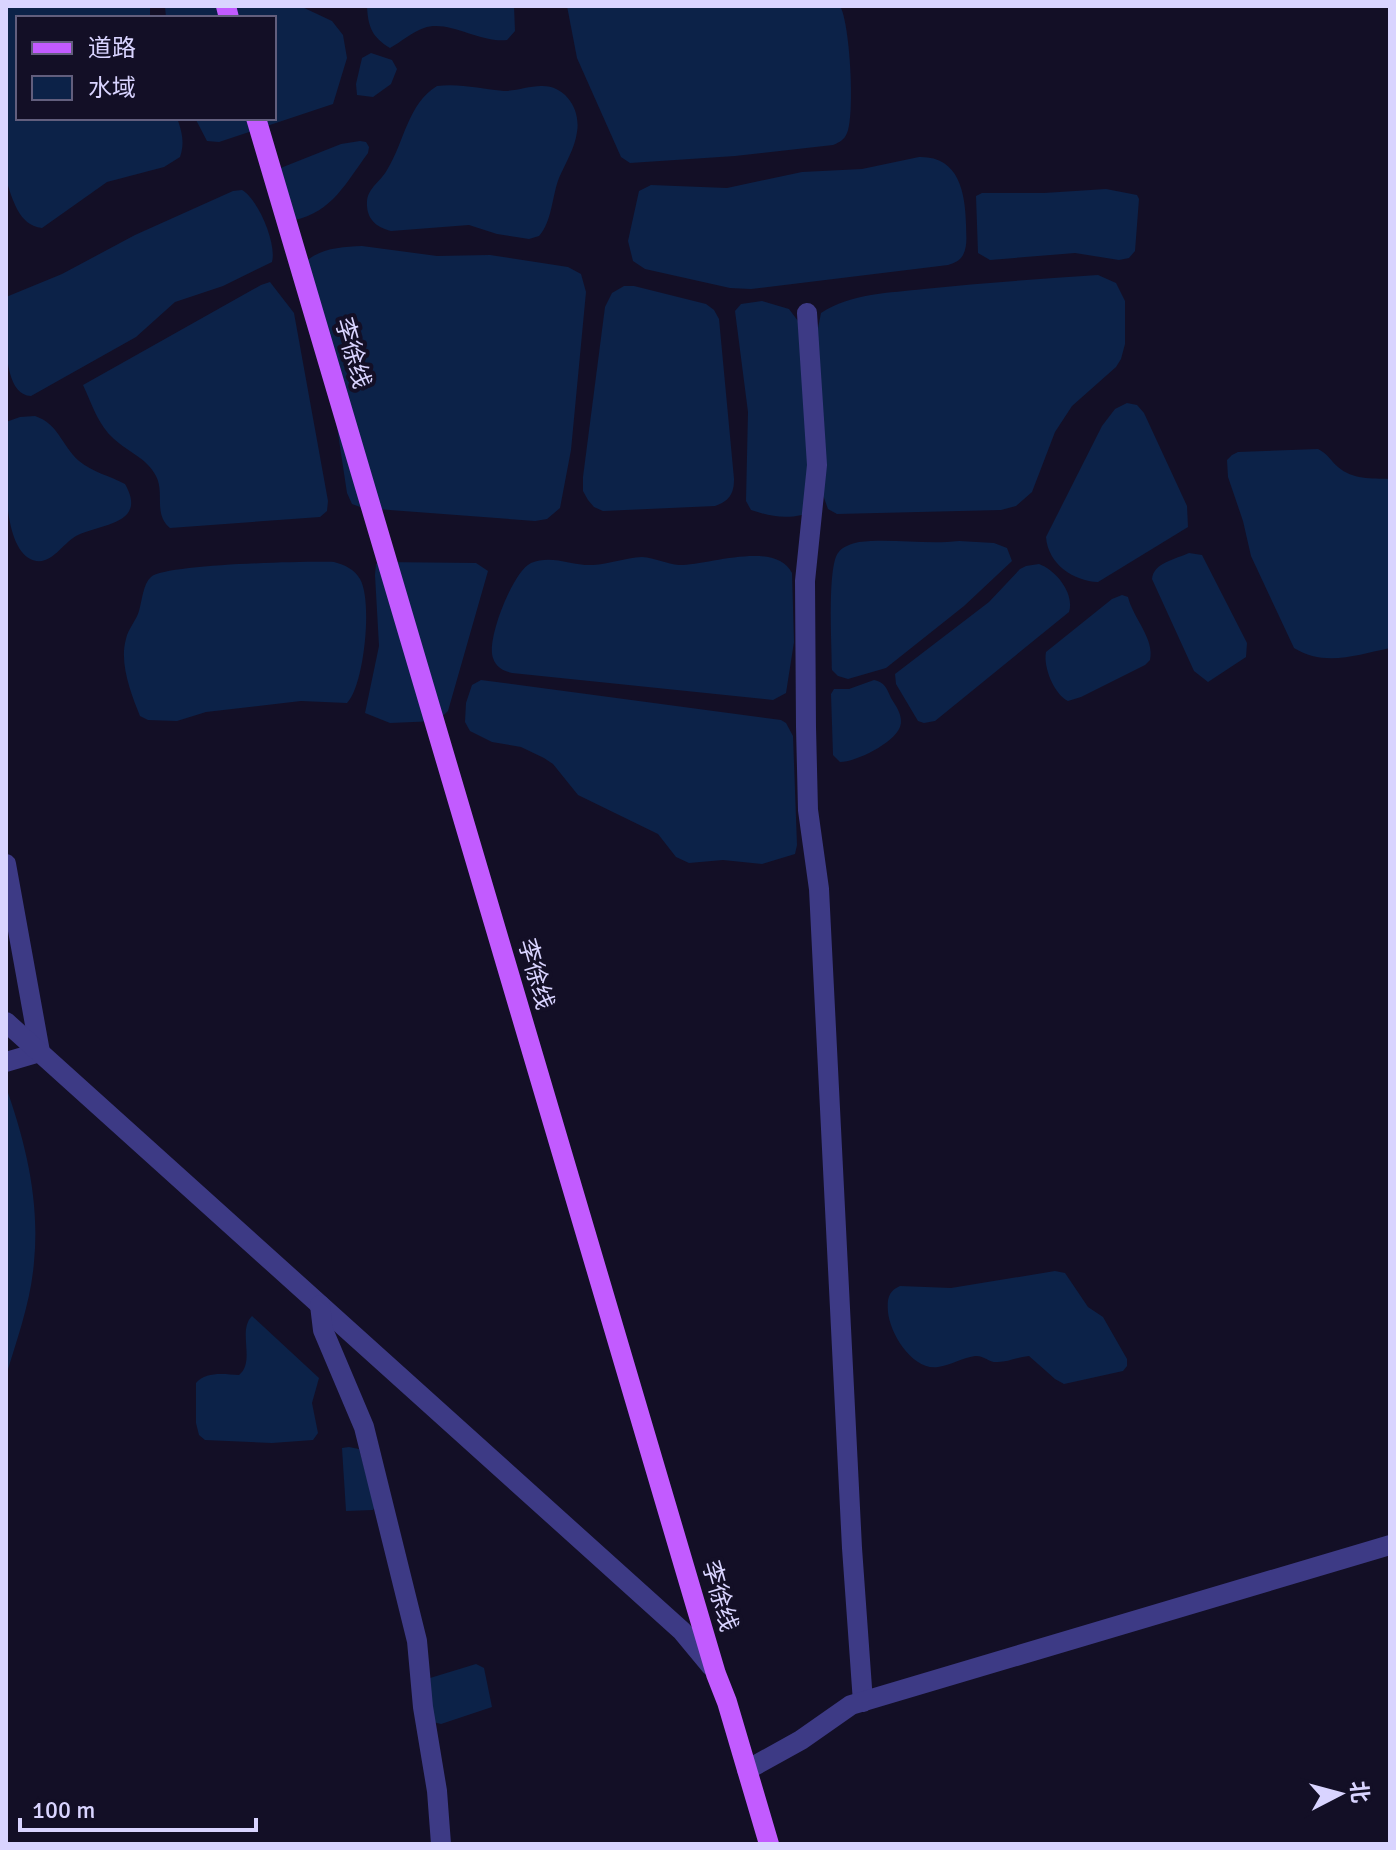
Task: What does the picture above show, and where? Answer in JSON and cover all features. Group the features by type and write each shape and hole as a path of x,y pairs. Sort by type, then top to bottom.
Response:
{"main road":[{"name":"李徐线","path":"257,120 769,1844"}],"street":[{"path":"807,313 817,465 805,581 808,810 819,889 852,1548 863,1702"},
{"path":"6,864 40,1052"},
{"path":"6,1022 682,1631 701,1650 716,1674"},
{"path":"6,1062 40,1052"},
{"path":"320,1305 323,1330 364,1427 417,1641 441,1844"},
{"path":"747,1770 801,1740 851,1705 1390,1545"}],"water":[{"path":"6,6 150,6 150,16 16,16 16,120 178,120 182,138 180,157 164,167 107,182 42,228 22,217 6,179"},
{"path":"165,6 300,6 332,21 343,35 347,58 333,104 219,142 207,141 196,120 276,120 276,16 166,16"},
{"path":"367,6 514,6 515,31 507,40 496,40 433,26 415,32 390,48 372,31"},
{"path":"567,6 840,6 850,69 851,108 847,133 833,145 630,163 621,157 577,58"},
{"path":"371,53 392,60 397,69 391,84 373,97 357,95 356,84 362,58"},
{"path":"437,86 504,91 550,87 570,100 578,123 576,138 559,178 547,224 539,236 529,239 497,234 469,225 391,231 373,221 367,207 370,192 393,159 419,102"},
{"path":"366,142 368,153 345,185 319,211 294,220 273,171 341,144"},
{"path":"919,157 943,163 951,169 961,188 966,244 957,262 751,289 730,288 645,269 633,261 628,241 639,191 651,185 727,188 802,172 862,169"},
{"path":"1106,189 1137,195 1139,199 1135,251 1129,258 1119,260 1075,253 990,260 978,253 976,196 982,193"},
{"path":"242,190 254,203 265,223 272,244 272,262 223,286 175,302 136,337 31,396 21,393 9,371 6,297 62,274 135,235 233,191"},
{"path":"362,246 437,256 490,255 568,267 581,274 586,292 571,450 560,508 547,519 535,521 363,508 352,504 347,493 331,387 304,263 324,251"},
{"path":"1098,275 1116,283 1125,301 1125,344 1121,359 1072,406 1055,432 1032,492 1016,506 1001,510 837,514 828,509 823,495 817,333 821,313 845,301 884,293"},
{"path":"270,282 294,313 328,501 327,511 320,517 170,528 160,510 160,489 156,476 142,460 108,433 83,385"},
{"path":"624,286 706,304 719,319 734,479 730,496 720,504 603,511 594,507 583,491 605,307 612,293"},
{"path":"762,301 789,309 798,321 810,449 810,476 802,515 776,516 758,512 751,510 746,501 748,412 735,311 741,304"},
{"path":"1127,403 1137,405 1144,413 1187,506 1188,527 1098,582 1089,581 1071,574 1057,563 1051,555 1046,537 1102,426 1115,409"},
{"path":"35,416 55,430 79,461 125,484 131,497 131,507 126,515 109,525 78,535 42,561 27,557 18,547 12,532 6,494 6,422"},
{"path":"1318,449 1350,474 1362,478 1390,479 1390,648 1329,658 1305,654 1294,648 1251,556 1228,477 1227,460 1238,452"},
{"path":"859,542 994,543 1007,548 1012,561 964,606 886,668 848,679 838,676 832,670 831,608 832,574 838,553"},
{"path":"1189,553 1202,555 1247,643 1246,657 1208,682 1194,671 1152,579 1161,565"},
{"path":"757,556 784,563 792,573 794,642 786,693 773,700 512,673 496,664 492,649 497,622 516,579 531,563 554,560 593,565 642,557 679,565"},
{"path":"334,562 358,576 366,605 362,662 353,694 347,703 301,701 206,712 177,721 148,720 140,716 127,678 124,648 139,611 144,588 151,577 208,566"},
{"path":"476,563 488,571 448,711 437,721 390,723 365,713 379,646 375,575 376,564"},
{"path":"1039,564 1052,572 1067,590 1069,612 935,721 918,721 896,684 895,674 989,602 1020,569"},
{"path":"1122,595 1128,597 1147,636 1150,660 1068,701 1051,680 1046,652 1112,599"},
{"path":"481,680 781,720 793,736 795,854 762,864 723,860 689,863 676,857 658,834 578,795 553,764 544,758 521,747 492,742 470,731 465,722 466,703 472,685"},
{"path":"874,680 887,689 900,716 900,727 874,750 840,762 833,755 831,694 834,689 849,689"},
{"path":"6,1087 30,1173 35,1239 30,1291 6,1376"},
{"path":"1055,1271 1065,1273 1088,1307 1103,1317 1127,1359 1123,1371 1064,1384 1029,1356 998,1362 975,1356 929,1367 904,1349 890,1321 889,1296 900,1286 951,1288"},
{"path":"252,1316 319,1378 312,1403 318,1433 313,1440 272,1443 205,1440 199,1435 196,1383 210,1375 239,1375 246,1362 246,1330"},
{"path":"342,1448 359,1449 375,1507 373,1510 346,1511"},
{"path":"476,1664 484,1668 492,1707 441,1724 433,1722 430,1678"}]}
